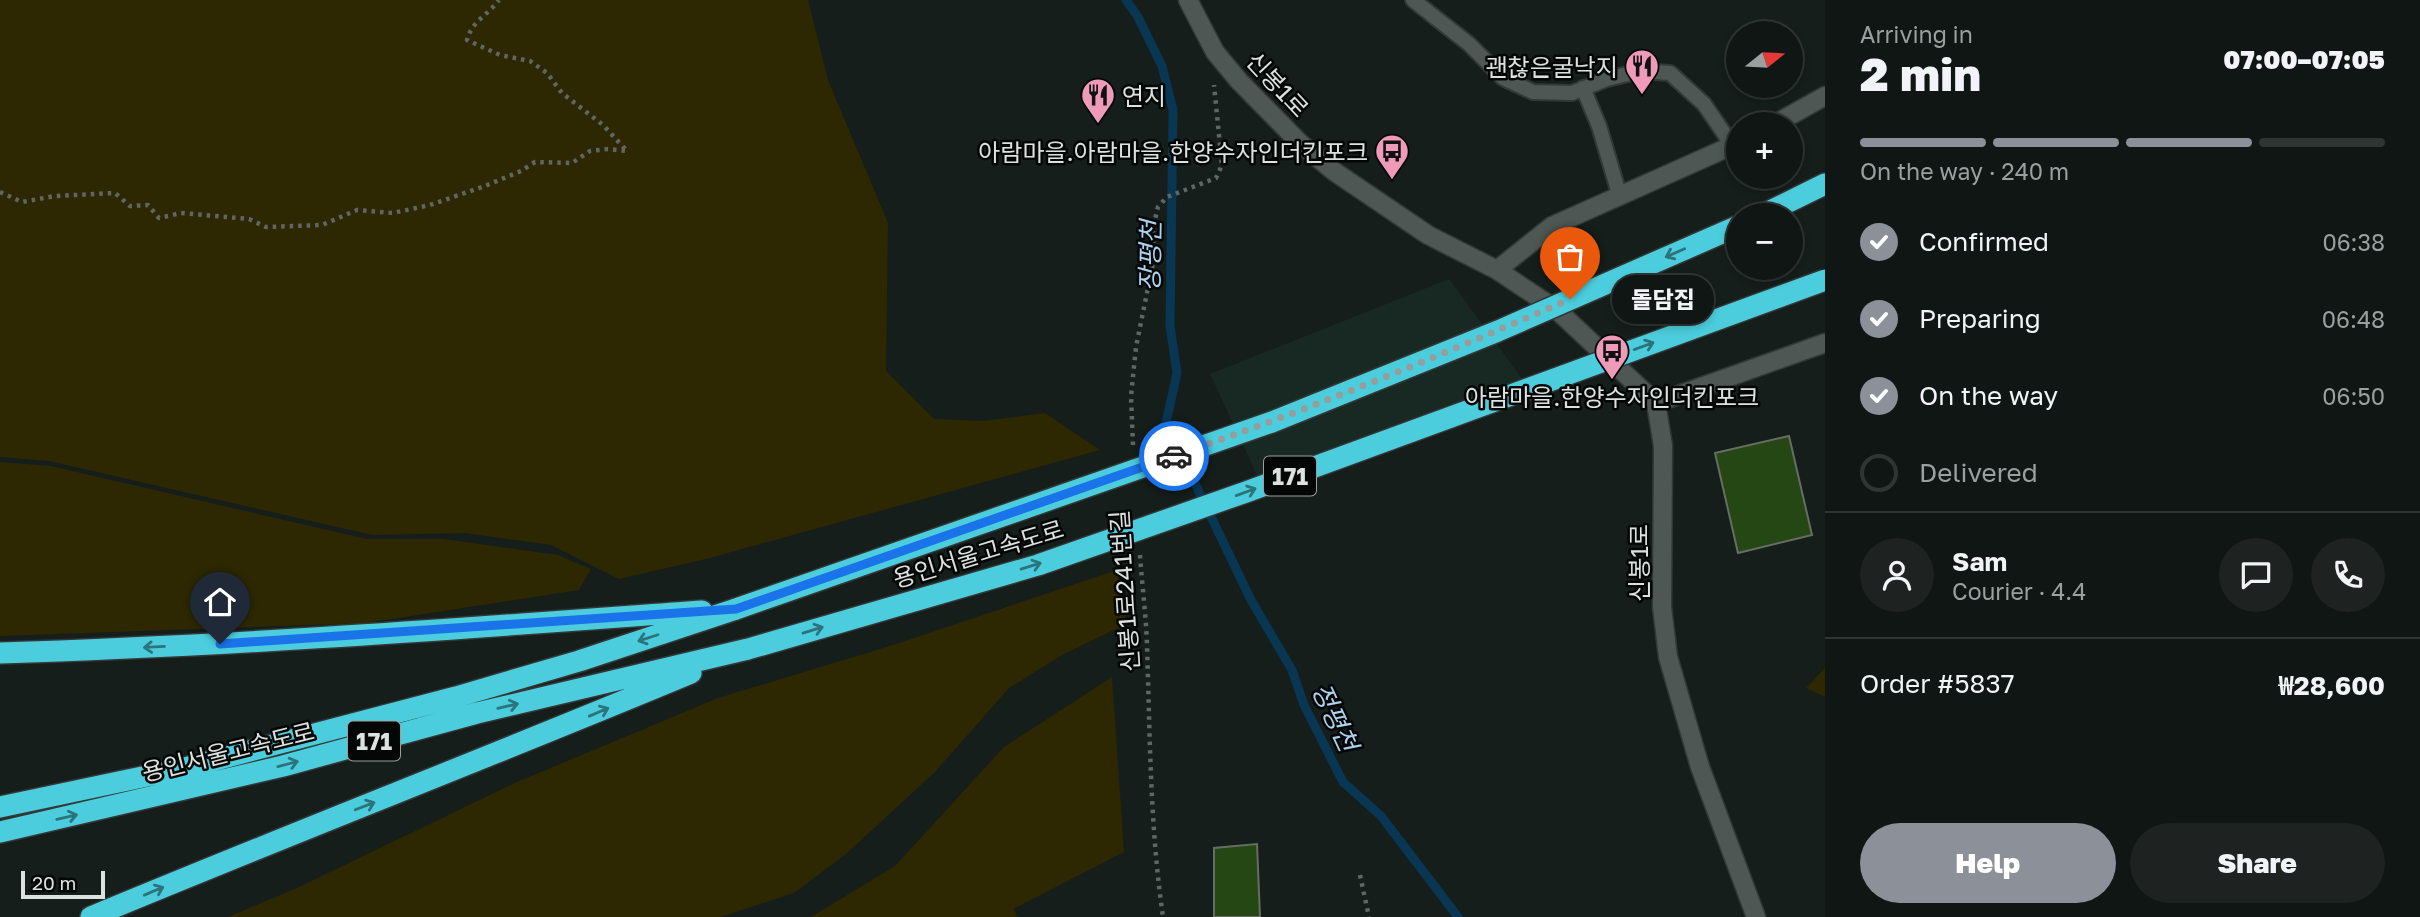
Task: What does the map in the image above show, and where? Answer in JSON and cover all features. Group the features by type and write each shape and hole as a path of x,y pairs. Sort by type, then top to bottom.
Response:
{"highway":[{"path":"1786,203 1825,184"},
{"name":"용인서울고속도로","path":"0,807 185,768 456,697 579,661 736,609 1272,422 1498,331 1726,231"},
{"name":"용인서울고속도로","path":"0,832 283,766 477,713 748,649 1064,556 1246,492 1825,279"},
{"path":"0,653 113,650 300,639 736,609"},
{"path":"91,917 272,842 439,778 748,649"}],"street":[{"name":"신봉1로","path":"1188,0 1215,52 1239,81 1302,145 1335,172 1428,235 1497,270 1557,310 1656,403 1663,446 1662,607 1668,657 1700,767 1756,917"},
{"path":"1796,112 1825,96"},
{"path":"1497,270 1552,226 1726,148"},
{"path":"1656,403 1825,342"}],"lane":[{"path":"1413,0 1469,44 1503,78 1533,92 1572,93 1607,79 1640,71 1670,74 1704,104 1726,132"},
{"path":"1583,88 1600,126 1619,197"}],"path":[{"path":"0,192 22,202 55,196 115,192 130,206 148,205 159,218 181,213 249,219 265,227 322,225 357,210 393,213 430,205 497,181 535,162 572,163 590,151 608,149 627,152 603,125 562,93 547,73 530,61 500,55 467,40 470,27 491,11 499,0"},
{"path":"1133,447 1131,396 1136,347 1153,263 1153,228 1158,207 1167,197 1216,178 1222,165 1214,94 1215,52"},
{"name":"신봉1로241번길","path":"1140,551 1147,642 1156,869 1163,917"},
{"path":"1360,876 1369,917"}],"shaded area":[{"path":"0,0 808,0 828,80 888,223 886,371 934,419 983,421 1045,413 1100,450 710,558 619,579 551,545 465,533 372,535 49,461 0,457"},
{"path":"1449,279 1523,380 1263,488 1210,374"},
{"path":"0,462 51,466 367,539 444,539 558,555 591,569 579,590 366,623 0,636"},
{"path":"1117,570 1126,624 1062,655 1009,688 935,772 846,854 794,893 721,917 228,917 297,888 517,782 718,698 893,645"},
{"path":"1825,668 1825,697 1806,688"},
{"path":"1112,677 1124,852 1013,909 1018,917 811,917 895,866 1004,747"}],"building":[{"path":"1789,436 1812,535 1738,553 1715,453"},
{"path":"1257,844 1260,917 1214,917 1214,848"}],"waterway":[{"name":"장평천","path":"1126,0 1138,17 1162,66 1173,110 1170,326 1177,373 1166,423 1251,600 1292,670 1304,705 1343,782 1381,816 1458,917"}],"way so far":[{"path":"1174,456 1272,422 1498,331 1570,299"}],"place":[{"name":"괜찮은굴낙지","path":"1642,96"},
{"name":"연지","path":"1098,125"},
{"name":"아람마을.아람마을.한양수자인더킨포크","path":"1392,181"},
{"name":"돌담집","path":"1570,299"},
{"name":"아람마을.한양수자인더킨포크","path":"1612,381"}],"route":[{"path":"220,644 736,609 1174,456"}],"water label":[{"name":"정평천","path":"1335,717"}]}
